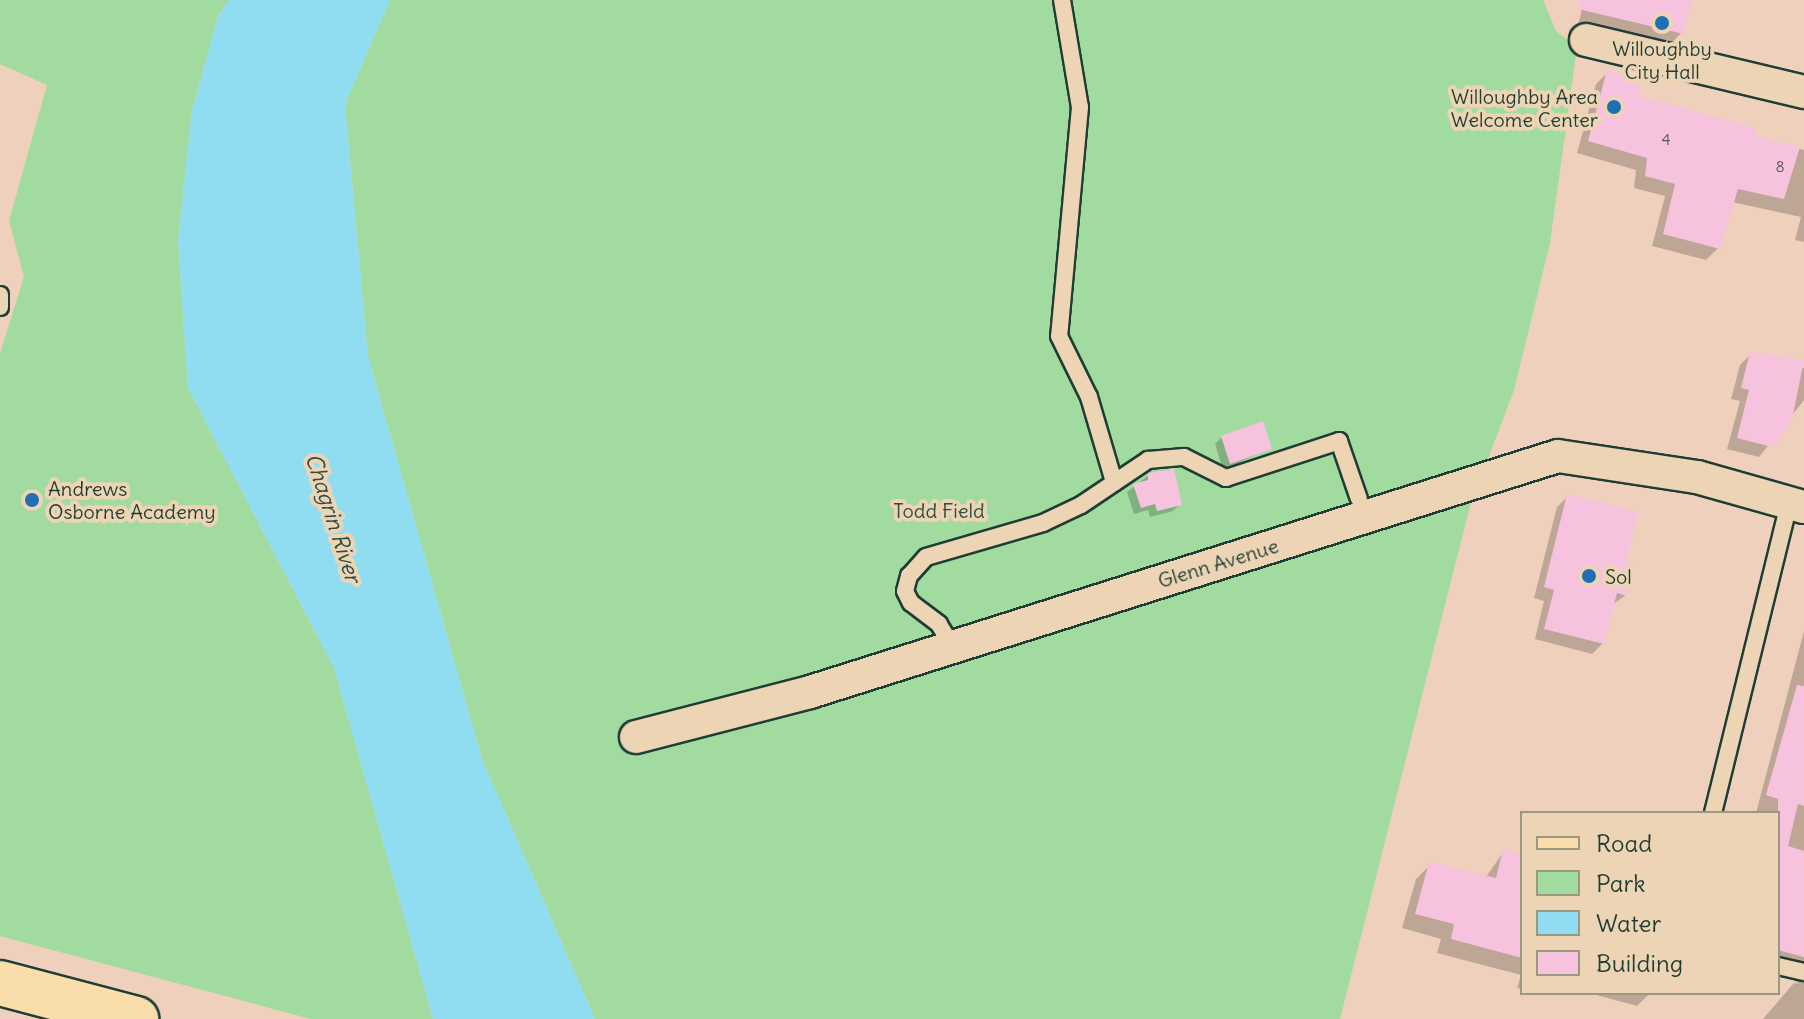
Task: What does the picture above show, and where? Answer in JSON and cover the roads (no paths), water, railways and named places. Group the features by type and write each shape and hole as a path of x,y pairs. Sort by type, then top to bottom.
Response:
{"main road":[{"path":"0,983 136,1019"}],"street":[{"path":"1586,40 1804,92"},
{"name":"Glenn Avenue","path":"636,737 810,692 1558,456 1697,477 1796,505"}],"lane":[{"path":"1062,0 1080,107 1059,336 1089,397 1114,482"},
{"path":"0,295 0,307"},
{"path":"952,646 939,624 911,603 905,591 909,576 926,557 1043,523 1148,460 1167,455 1184,457 1226,478 1339,441 1359,499"},
{"path":"1714,811 1796,505"},
{"path":"1780,966 1804,972"}],"water":[{"name":"Chagrin River","path":"229,0 390,0 345,104 368,356 482,759 595,1019 433,1019 334,668 188,388 178,241 192,110 218,17"}],"place":[{"name":"Willoughby City Hall","path":"1662,23"},
{"name":"Willoughby Area Welcome Center","path":"1614,107"},
{"name":"Andrews Osborne Academy","path":"32,500"},
{"name":"Sol","path":"1589,576"}],"park label":[{"name":"Todd Field","path":"939,510"}]}
